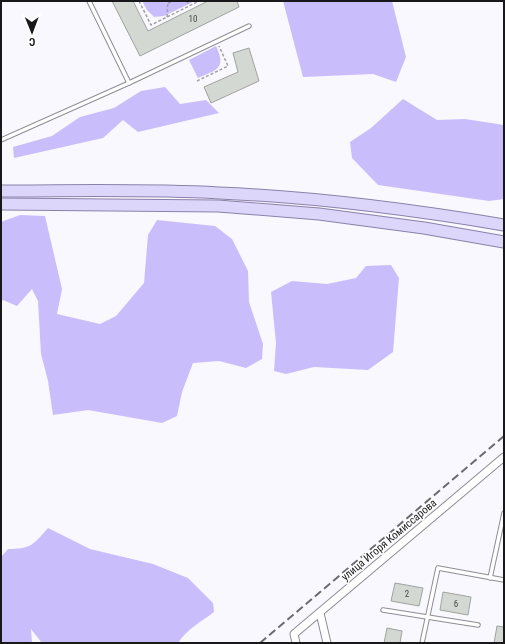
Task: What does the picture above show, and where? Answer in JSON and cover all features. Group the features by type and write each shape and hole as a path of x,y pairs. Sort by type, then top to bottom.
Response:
{"main road":[{"path":"1,190 218,192 320,199 424,211 504,225"},
{"path":"1,204 218,206 319,214 424,228 504,242"}],"street":[{"name":"улица Игоря Комиссарова","path":"296,643 294,634 504,457"},
{"path":"320,613 327,643"}],"lane":[{"path":"89,1 130,83"},
{"path":"1,140 130,83 249,26"},
{"path":"490,578 504,513"},
{"path":"422,643 438,568 504,580"},
{"path":"383,610 478,625"}],"path":[{"path":"139,1 151,25 200,1"},
{"path":"167,17 168,2 174,1"},
{"path":"197,81 228,66 217,41"}],"shaded area":[{"path":"142,1 195,1 164,16 154,17 147,10"},
{"path":"283,1 392,1 406,57 396,82 373,74 303,77"},
{"path":"216,46 220,60 218,68 198,78 189,60"},
{"path":"165,87 180,104 206,100 219,113 138,132 123,120 103,138 14,158 13,147 52,136 80,117 114,108 141,91"},
{"path":"403,99 437,120 465,119 504,125 504,199 489,201 378,185 352,158 350,142 371,128"},
{"path":"20,215 45,216 62,289 57,314 100,324 116,316 144,283 148,235 157,220 215,226 232,239 248,271 249,302 263,344 262,359 246,368 219,361 193,363 182,392 177,416 162,423 88,410 53,415 48,381 41,354 38,301 32,289 17,306 3,300 1,302 1,222"},
{"path":"391,265 399,278 393,352 368,370 314,367 286,374 274,371 276,343 271,292 292,281 327,284 356,278 366,266"},
{"path":"48,528 90,549 153,564 188,578 213,603 214,612 199,622 181,638 178,643 42,643 31,629 32,643 1,643 1,557 8,549 22,548 31,545"}],"building":[{"path":"112,1 133,1 148,31 208,1 237,1 239,7 140,56"},
{"path":"249,48 259,81 211,103 204,87 238,72 233,53"},
{"path":"395,583 423,588 419,606 391,601"},
{"path":"443,592 471,597 468,615 440,610"},
{"path":"497,626 504,627 504,643 494,643"},
{"path":"387,628 402,631 400,643 384,643"}],"railway":[{"path":"260,643 504,436"}]}
